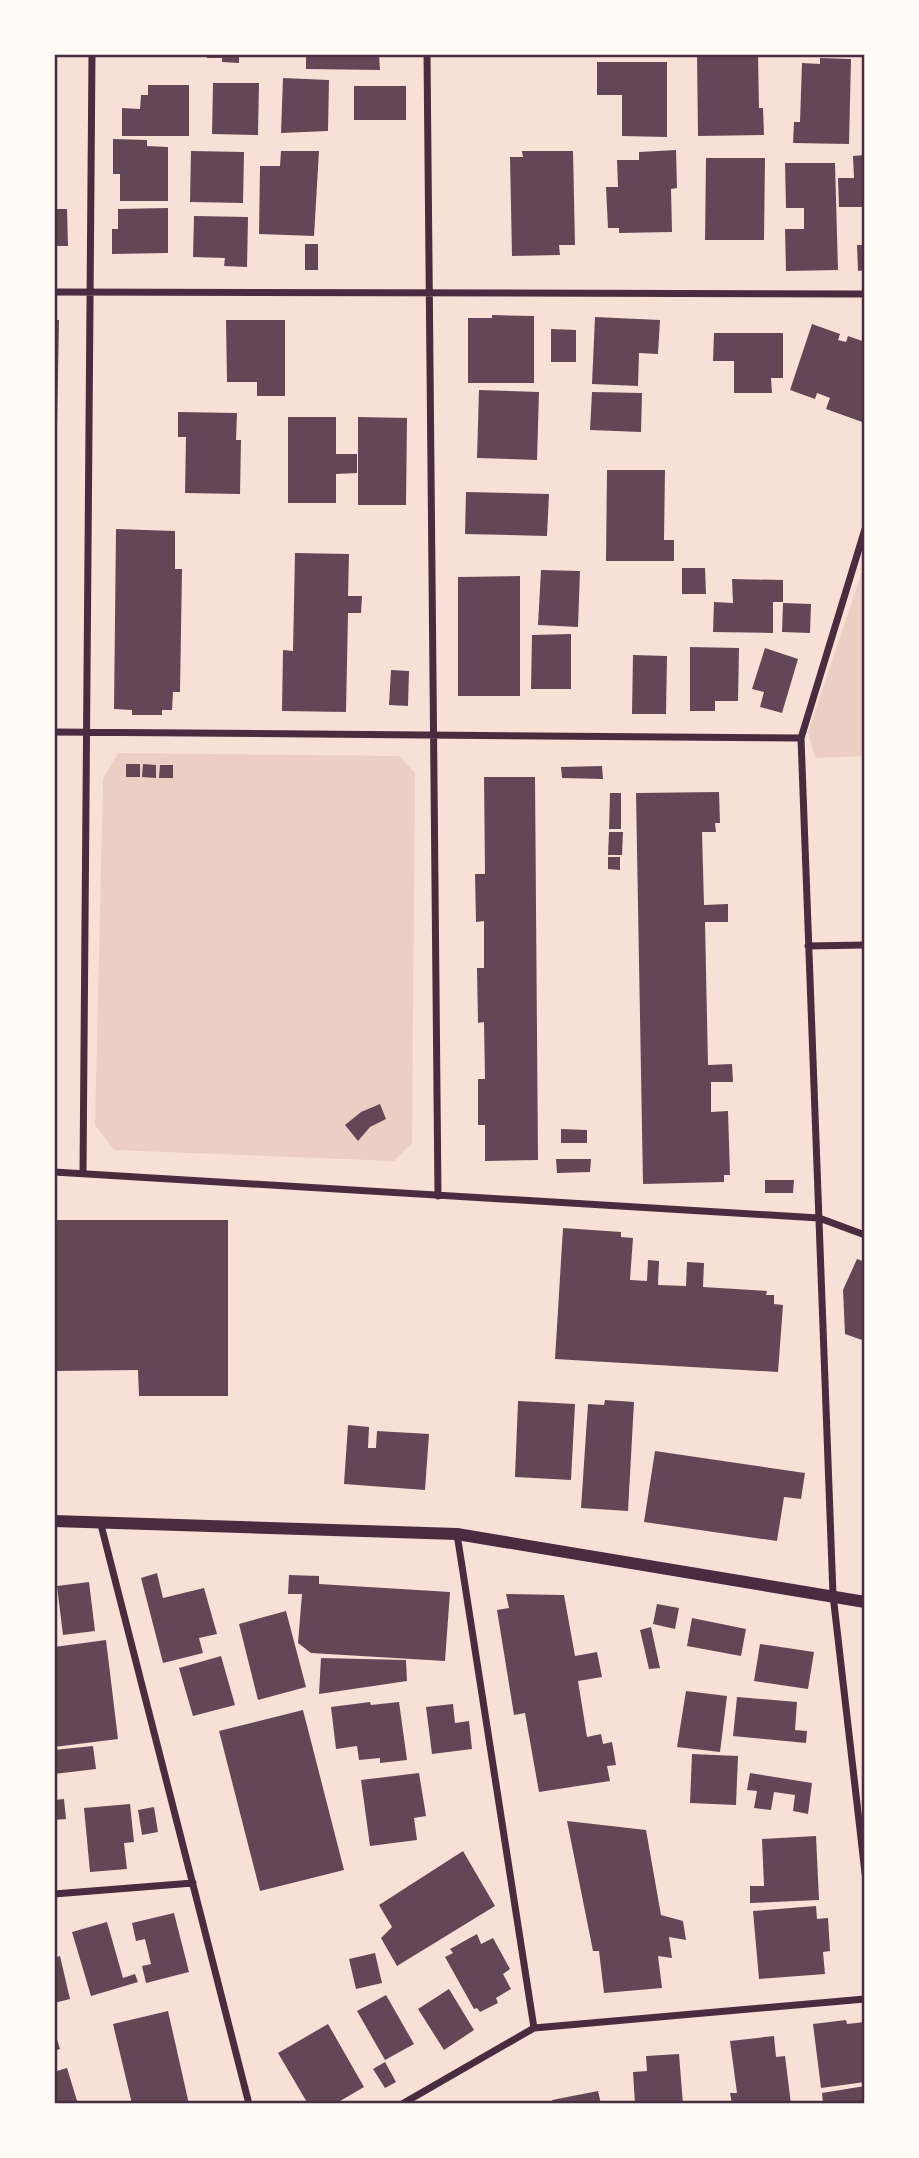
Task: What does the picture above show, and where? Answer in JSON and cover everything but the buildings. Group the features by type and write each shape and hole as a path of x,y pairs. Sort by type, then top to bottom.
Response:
{"street":[{"path":"83,1173 92,54"},
{"path":"427,54 438,1196"},
{"path":"54,292 865,293"},
{"path":"865,530 801,738 833,1595 865,1873"},
{"path":"54,732 801,738"},
{"path":"808,946 865,946"},
{"path":"54,1172 819,1218 865,1235"},
{"path":"54,1521 100,1520 457,1534 865,1602"},
{"path":"100,1520 249,2104"},
{"path":"457,1534 534,2028"},
{"path":"54,1894 193,1883"},
{"path":"402,2104 534,2028 865,1999"}],"shaded area":[{"path":"865,563 865,756 815,758 808,732"},
{"path":"118,753 399,756 415,773 412,1143 394,1161 114,1150 95,1125 103,779"}]}
